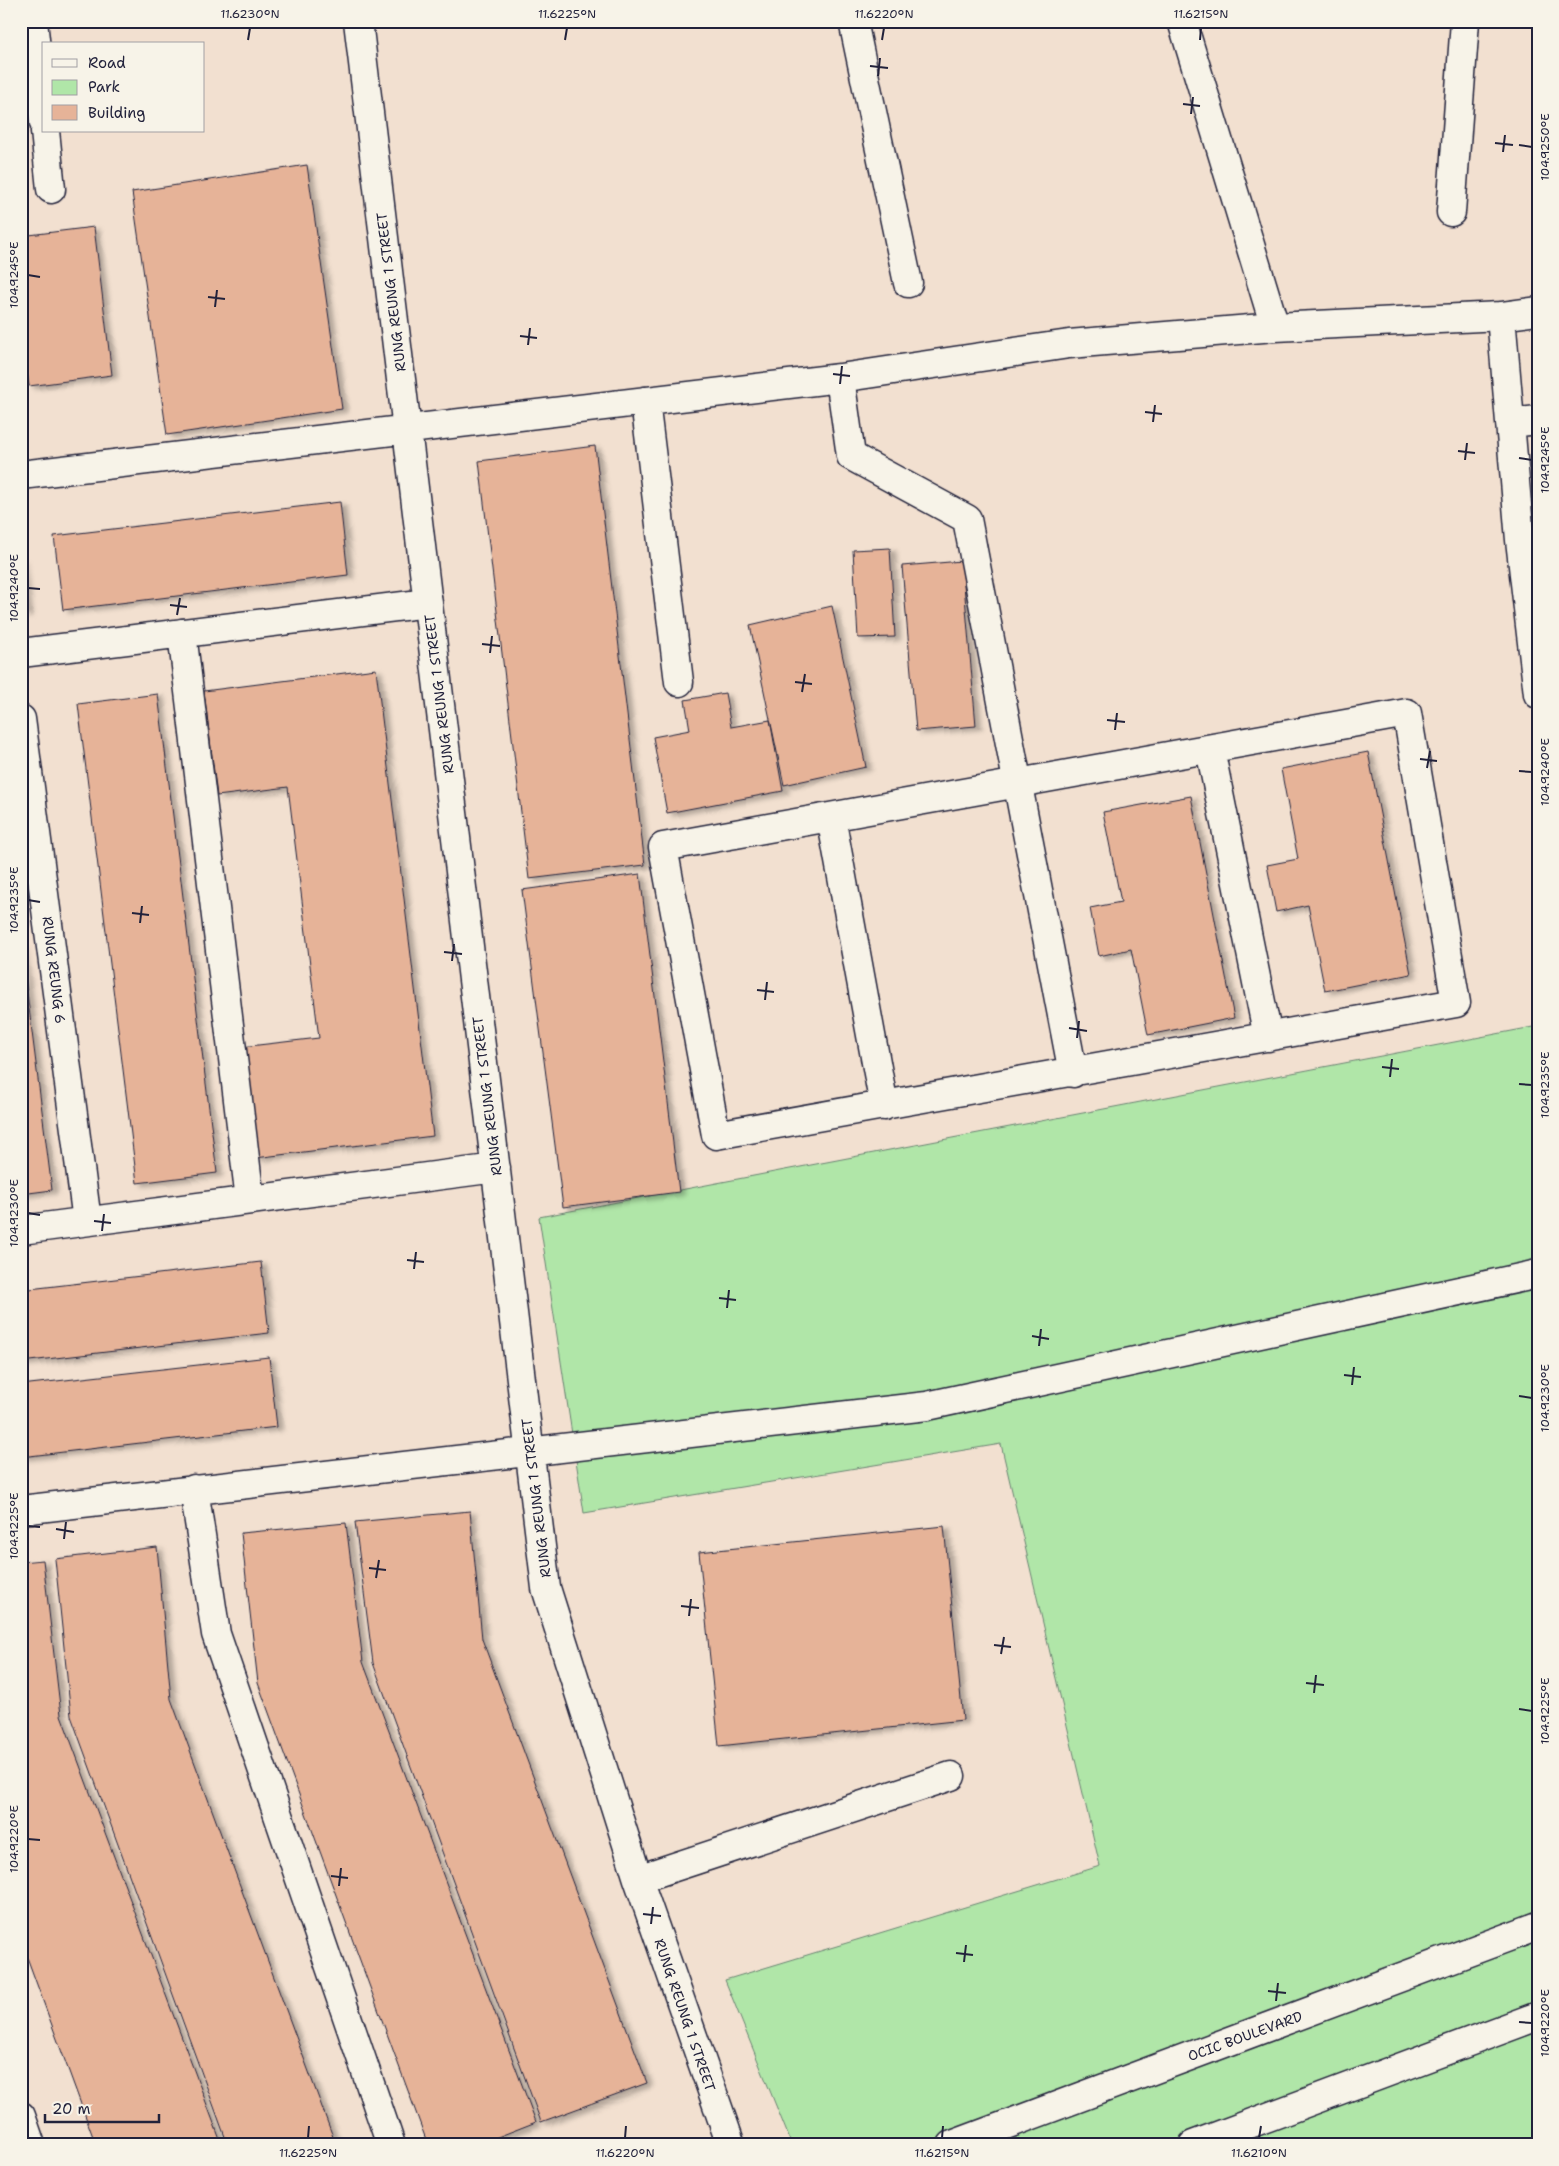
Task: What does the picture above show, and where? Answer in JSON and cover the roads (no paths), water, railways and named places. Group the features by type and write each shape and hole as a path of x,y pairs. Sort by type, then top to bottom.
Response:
{"street":[{"path":"33,21 42,105"},
{"name":"RUNG REUNG 1 STREET","path":"358,21 546,1588 638,1879 731,2145"},
{"path":"853,21 908,283"},
{"path":"1182,21 1275,327"},
{"path":"1451,212 1465,21"},
{"path":"45,132 51,189"},
{"path":"21,475 840,378 1069,344 1275,327 1501,316 1538,311"},
{"path":"1501,316 1510,423 1529,539 1538,694"},
{"path":"840,378 851,456 967,519 1073,1073"},
{"path":"644,402 679,682"},
{"path":"1510,423 1538,420"},
{"path":"21,653 428,603"},
{"path":"182,633 250,1200"},
{"path":"1408,713 1456,1003 1073,1073 716,1134 664,847 1018,783 1408,713"},
{"name":"RUNG REUNG 6","path":"21,719 87,1221"},
{"path":"1210,748 1268,1037"},
{"path":"832,816 884,1106"},
{"path":"21,1230 496,1168"},
{"path":"21,1510 927,1406 1538,1274"},
{"path":"194,1490 216,1634 391,2145"},
{"path":"638,1879 951,1776"},
{"name":"OCIC BOULEVARD","path":"952,2145 1538,1926"},
{"path":"1193,2145 1538,2016"},
{"path":"21,2116 30,2145"}]}
